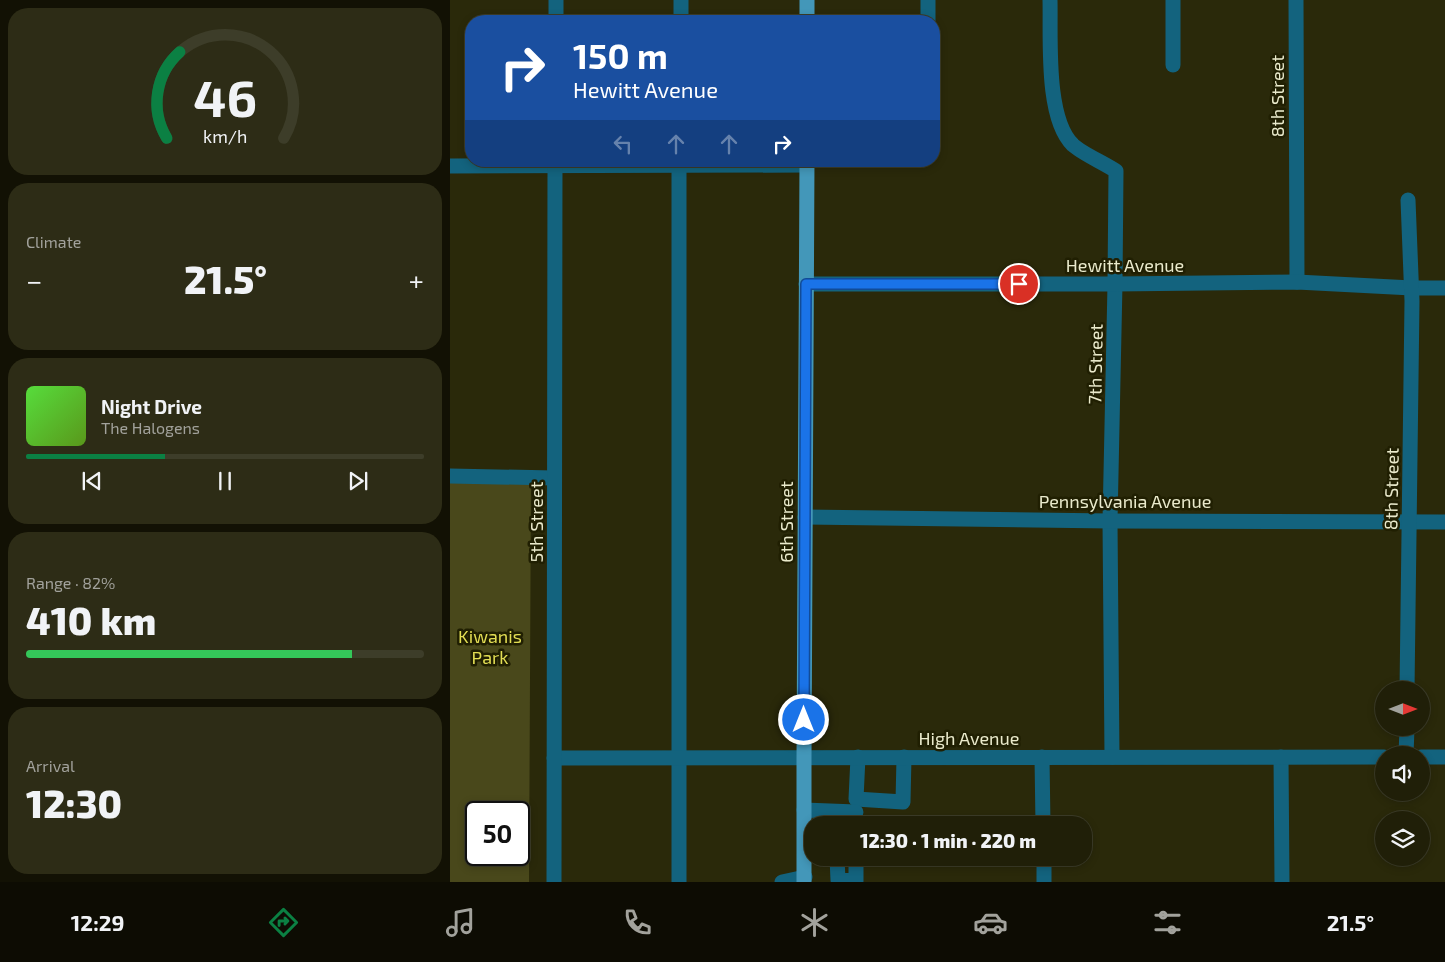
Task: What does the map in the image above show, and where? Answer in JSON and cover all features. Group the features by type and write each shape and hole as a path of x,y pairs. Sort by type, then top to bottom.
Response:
{"main road":[{"path":"807,0 807,15"},
{"name":"6th Street","path":"805,879 807,167"}],"street":[{"path":"556,0 556,15"},
{"path":"681,0 681,15"},
{"path":"928,0 928,15"},
{"name":"7th Street","path":"1050,0 1052,82 1055,109 1059,122 1073,145 1116,171 1110,521 1112,757"},
{"path":"1173,0 1173,64"},
{"name":"8th Street","path":"1296,0 1297,282"},
{"path":"450,166 465,166"},
{"name":"5th Street","path":"554,882 556,167"},
{"path":"679,167 679,882"},
{"name":"8th Street","path":"1407,681 1412,288 1408,200"},
{"name":"Hewitt Avenue","path":"806,284 1297,282 1445,288"},
{"path":"450,476 554,478"},
{"name":"Pennsylvania Avenue","path":"805,517 1110,521 1445,522"},
{"path":"856,812 858,757"},
{"path":"843,816 903,802 904,757"},
{"path":"1042,757 1043,816"},
{"path":"1281,757 1282,882"},
{"name":"High Avenue","path":"554,758 1375,757"},
{"path":"1430,757 1445,757"},
{"path":"804,810 829,816"},
{"path":"837,866 838,880 870,882"},
{"path":"856,866 856,881"},
{"path":"1044,866 1044,882"},
{"path":"782,882 805,879"}],"green space":[{"name":"Kiwanis Park","path":"450,480 531,480 529,801 465,801 465,866 529,866 529,882 450,882"}],"route":[{"path":"804,720 806,284 1019,284"}]}
